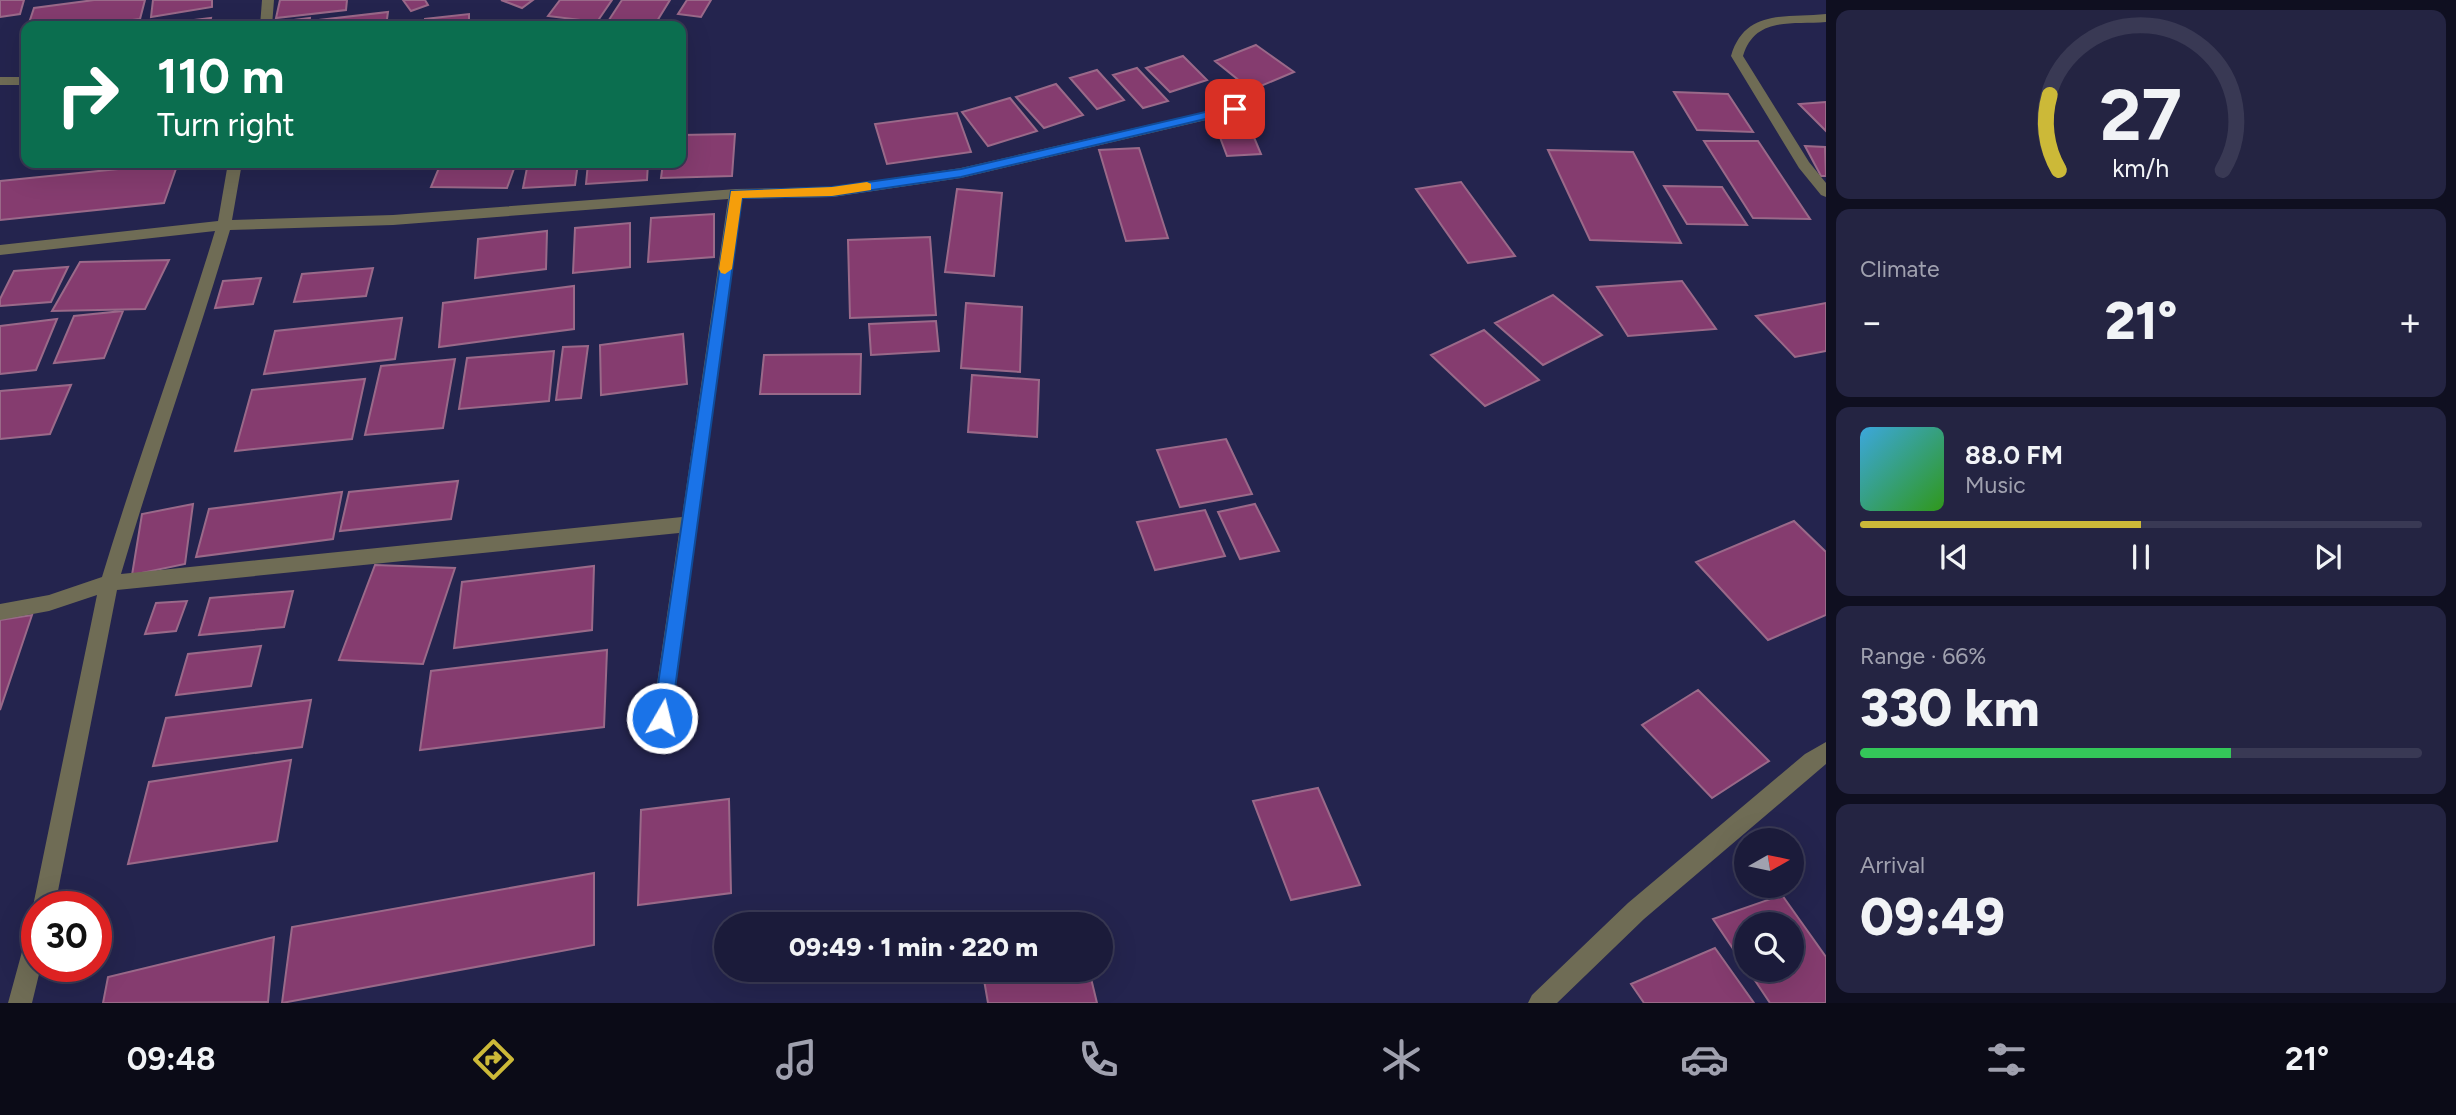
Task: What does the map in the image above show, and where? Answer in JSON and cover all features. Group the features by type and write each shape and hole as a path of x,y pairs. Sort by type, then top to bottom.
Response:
{"street":[{"path":"266,21 268,0"},
{"path":"1826,18 1759,24 1742,39 1737,56 1804,165 1826,192"},
{"path":"0,81 21,81"},
{"path":"0,250 224,225 406,219 736,194 832,192 961,173 1235,109"},
{"path":"47,891 109,583 149,451 196,320 224,225 234,168"},
{"path":"662,718 736,194"},
{"path":"0,612 49,603 109,583 689,524"},
{"path":"1540,1003 1636,911 1826,752"},
{"path":"20,1003 25,982"}],"building":[{"path":"0,0 24,0 20,14 0,17"},
{"path":"94,0 145,0 140,19 125,21 30,21 34,8"},
{"path":"153,0 212,0 212,7 151,17"},
{"path":"280,0 347,0 346,10 276,18"},
{"path":"403,0 425,0 428,5 411,11"},
{"path":"501,0 533,0 522,8"},
{"path":"560,0 612,0 598,21 548,16"},
{"path":"622,0 670,0 657,21 608,21"},
{"path":"687,0 711,0 701,17 678,14"},
{"path":"388,12 387,21 319,20"},
{"path":"469,14 469,21 425,19"},
{"path":"211,18 210,21 186,21"},
{"path":"310,18 310,21 287,21"},
{"path":"1256,45 1294,72 1251,90 1215,61"},
{"path":"1183,56 1207,80 1170,92 1146,68"},
{"path":"1137,68 1168,101 1143,108 1113,75"},
{"path":"1097,70 1124,100 1097,109 1070,78"},
{"path":"1056,84 1083,115 1044,128 1016,97"},
{"path":"1674,92 1728,94 1753,132 1697,130"},
{"path":"1010,98 1037,131 988,146 962,112"},
{"path":"1826,102 1826,131 1799,104"},
{"path":"957,113 971,152 887,164 875,124"},
{"path":"1248,123 1261,154 1227,156 1215,124"},
{"path":"735,134 732,176 661,178 662,168 686,168 686,135"},
{"path":"1704,141 1758,141 1810,219 1753,218"},
{"path":"1805,146 1825,147 1826,176 1821,176"},
{"path":"1139,148 1168,238 1126,241 1099,150"},
{"path":"1548,150 1633,152 1681,243 1590,240"},
{"path":"129,168 176,168 164,203 0,220 0,181"},
{"path":"439,168 514,168 507,188 431,187"},
{"path":"527,168 577,168 575,185 523,188"},
{"path":"588,168 648,168 647,180 586,184"},
{"path":"1461,182 1515,256 1468,263 1416,189"},
{"path":"1664,186 1722,187 1747,225 1687,224"},
{"path":"957,189 1002,193 994,276 945,272"},
{"path":"714,214 714,257 648,262 651,218"},
{"path":"630,223 630,267 573,273 575,228"},
{"path":"547,231 546,269 475,278 478,239"},
{"path":"930,237 936,315 850,318 848,240"},
{"path":"169,260 145,309 52,311 80,262"},
{"path":"68,267 51,302 0,306 0,299 14,271"},
{"path":"373,268 366,296 294,302 302,274"},
{"path":"261,278 253,304 215,308 223,281"},
{"path":"1682,281 1716,329 1628,336 1597,287"},
{"path":"574,286 574,329 439,347 443,303"},
{"path":"1553,295 1602,335 1543,365 1495,323"},
{"path":"966,303 1022,307 1020,372 961,368"},
{"path":"1826,303 1826,351 1795,357 1756,316"},
{"path":"123,311 104,358 54,363 74,316"},
{"path":"402,318 395,359 264,374 275,331"},
{"path":"57,319 36,370 0,374 0,326"},
{"path":"936,321 939,351 871,355 869,324"},
{"path":"1484,330 1539,380 1485,406 1431,355"},
{"path":"683,334 687,384 601,395 600,345"},
{"path":"588,346 581,398 556,400 563,347"},
{"path":"554,351 549,401 459,409 467,358"},
{"path":"861,354 860,394 760,394 764,355"},
{"path":"455,359 443,428 365,435 381,366"},
{"path":"972,375 1039,380 1037,437 968,432"},
{"path":"365,379 352,439 235,451 252,390"},
{"path":"71,385 50,434 0,439 0,391"},
{"path":"1226,439 1252,494 1180,507 1157,450"},
{"path":"458,481 451,519 340,531 349,492"},
{"path":"342,492 333,539 196,557 209,509"},
{"path":"193,504 185,564 132,575 142,514"},
{"path":"1255,504 1279,551 1240,559 1218,512"},
{"path":"1205,510 1225,556 1155,570 1137,522"},
{"path":"1794,521 1826,552 1826,615 1768,640 1696,562"},
{"path":"375,565 455,568 423,664 339,660"},
{"path":"594,566 592,630 454,648 462,582"},
{"path":"293,591 284,627 199,635 210,598"},
{"path":"187,601 176,631 145,634 156,603"},
{"path":"32,615 0,710 0,620"},
{"path":"261,646 251,686 176,695 188,654"},
{"path":"607,650 604,727 420,750 431,671"},
{"path":"1698,690 1769,761 1712,798 1642,725"},
{"path":"311,700 302,747 153,766 166,718"},
{"path":"291,760 277,841 128,864 149,782"},
{"path":"1318,788 1360,885 1291,900 1253,801"},
{"path":"729,799 731,893 638,905 641,810"},
{"path":"594,873 594,945 282,1003 292,927"},
{"path":"1773,898 1784,898 1794,912 1734,912 1734,950 1713,919"},
{"path":"1804,926 1826,957 1826,1003 1770,1003 1756,982 1804,982"},
{"path":"274,937 268,1002 103,1003 107,982 112,982 112,976"},
{"path":"1715,948 1734,975 1734,982 1739,982 1754,1003 1644,1003 1631,984"},
{"path":"984,982 1092,982 1097,1003 988,1003"}],"slow traffic":[{"path":"725,269 736,194 832,192 867,187"}],"route":[{"path":"662,718 736,194 832,192 961,173 1235,109"}]}
